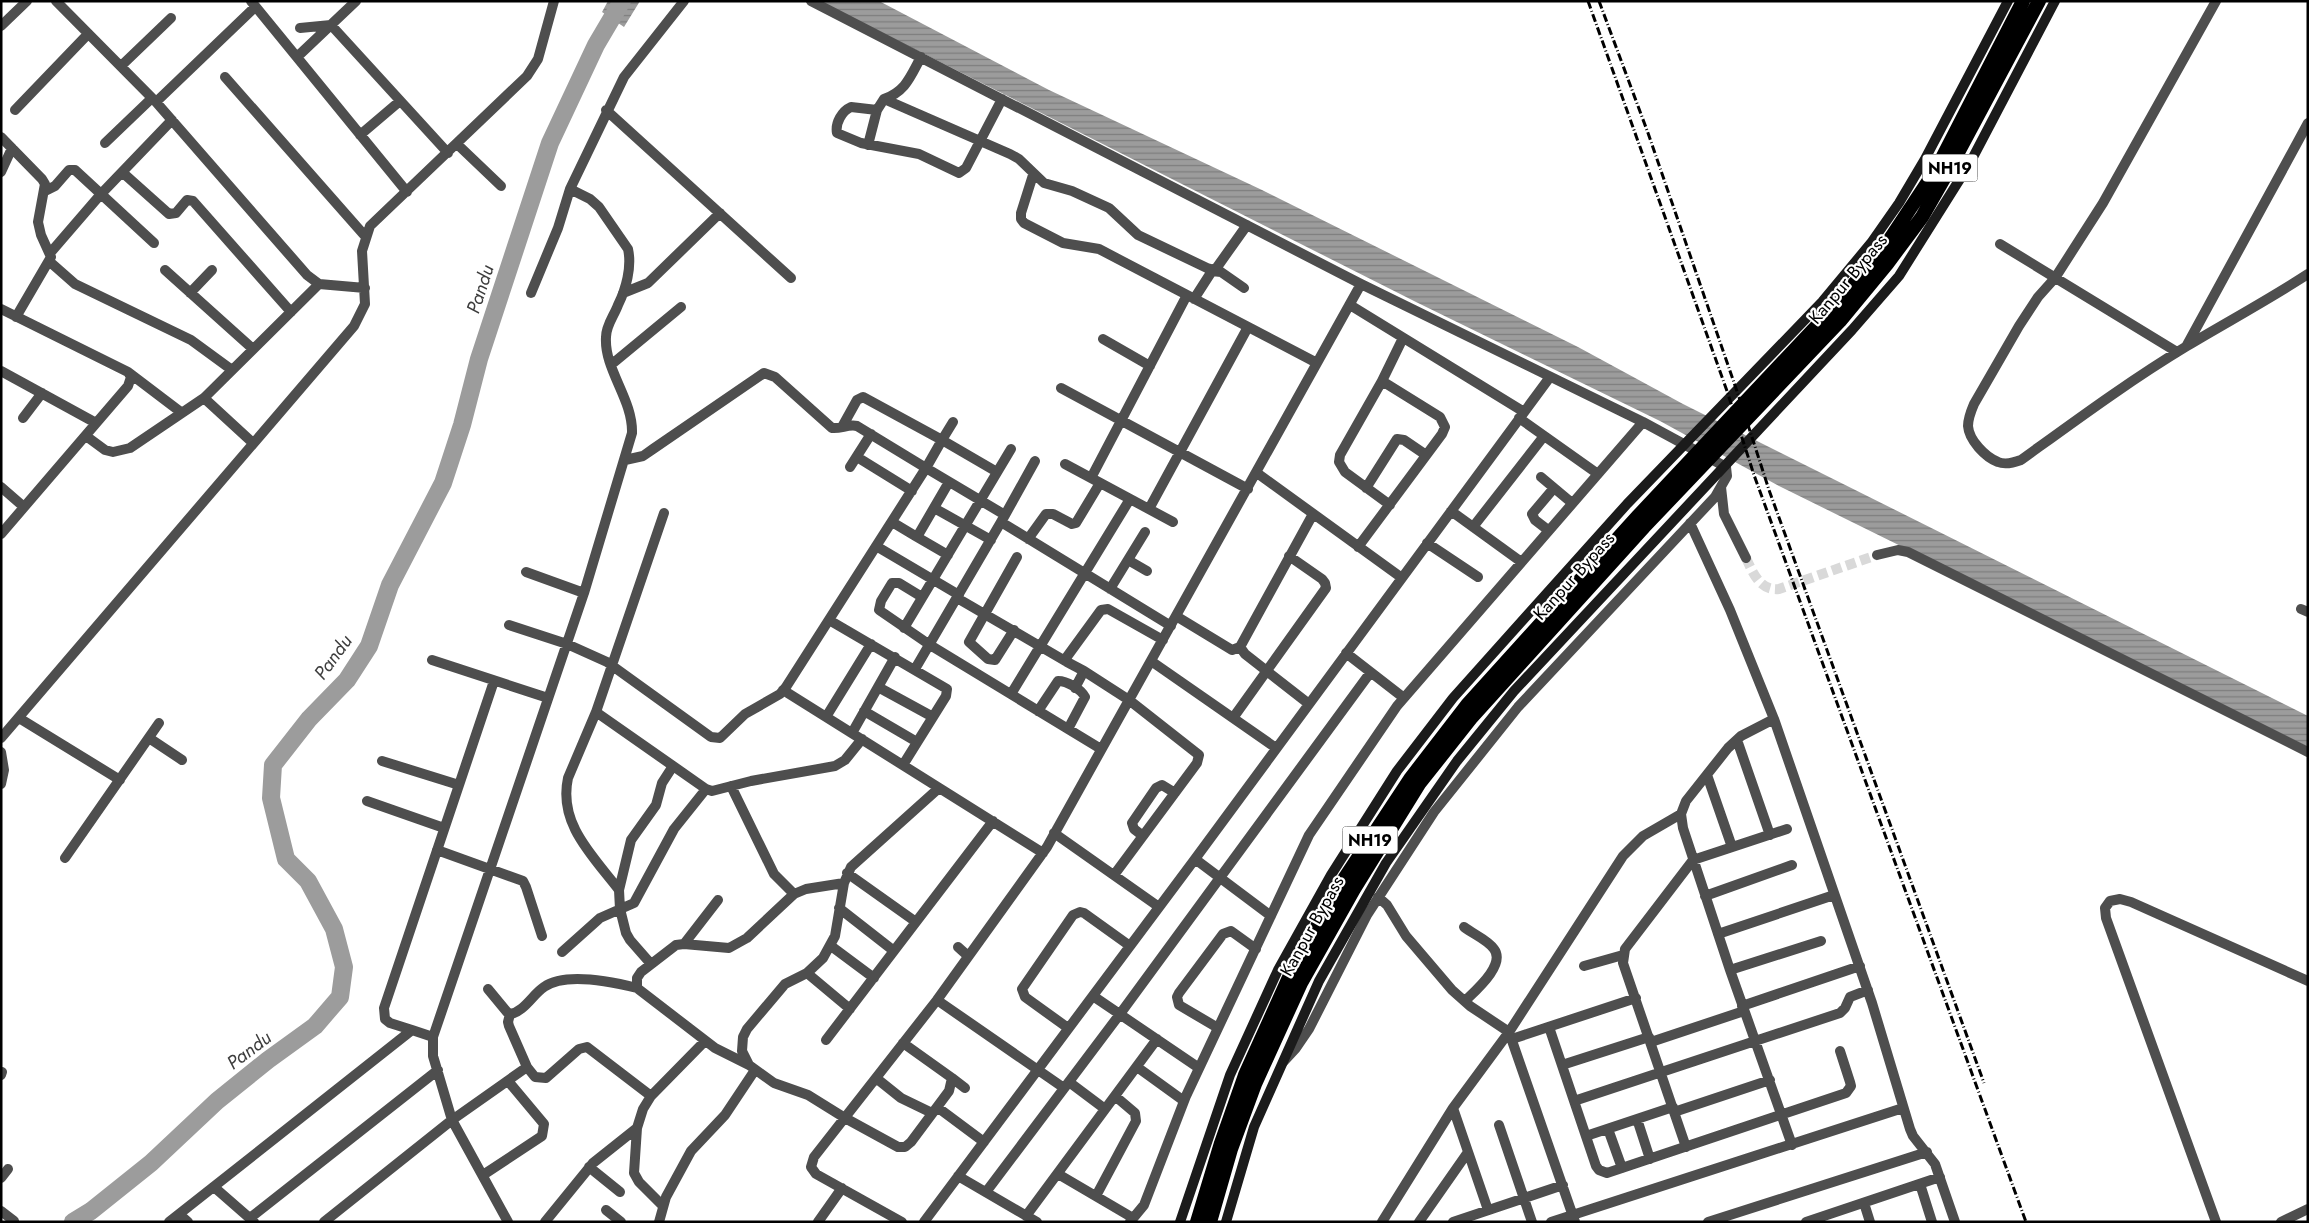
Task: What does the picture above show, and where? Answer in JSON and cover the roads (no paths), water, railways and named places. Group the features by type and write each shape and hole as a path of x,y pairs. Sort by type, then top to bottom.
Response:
{"highway":[{"name":"Kanpur Bypass","path":"1197,1222 1221,1143 1245,1075 1291,973 1342,882 1410,780 1467,705 1825,307 1882,251 1937,168 2024,1"},
{"name":"Kanpur Bypass","path":"1210,1222 1231,1149 1255,1084 1300,983 1354,889 1419,784 1472,717 1644,526 1840,321 1887,264 1922,217 2039,1"}],"main road":[{"path":"1180,1222 1230,1075 1285,957 1331,875 1396,771 1453,698 1627,504 1825,307 1899,203 1925,159 2008,1"},
{"path":"1226,1222 1254,1127 1281,1063 1319,981 1386,863 1457,761 1514,691 1852,330 1899,276 1970,163 2055,1"}],"street":[{"path":"1,26 27,1"},
{"path":"56,1 154,100 307,275 320,284 364,288"},
{"path":"296,57 356,1"},
{"path":"1,738 354,326 365,304 362,262 365,236 370,226 528,76 538,59 554,1"},
{"path":"531,293 558,228 570,189 606,110 629,70 684,1"},
{"path":"812,1 1361,284 1642,422 1726,467 1727,476 1715,497 1518,707 1434,812 1378,897 1351,943 1309,1029 1296,1048 1281,1063"},
{"path":"2216,1 2103,203 2055,278 2038,297 1974,404 1969,417 1968,428 1974,442 1998,462 2009,464 2021,460 2105,399 2177,352 2271,298 2308,274"},
{"path":"106,143 154,100 253,4 407,192"},
{"path":"121,66 170,18"},
{"path":"300,28 331,25"},
{"path":"331,25 448,153"},
{"path":"16,110 88,34"},
{"path":"868,145 877,110 884,99 894,96 904,87 920,57"},
{"path":"225,76 365,236"},
{"path":"877,110 851,107 844,111 836,126 837,133 840,136 868,145 919,154 959,173 966,168 1002,98"},
{"path":"884,99 981,140 1019,159 1044,183 1072,191 1109,208 1138,235 1207,268 1215,270 1248,225"},
{"path":"360,135 400,101"},
{"path":"606,110 791,278"},
{"path":"16,317 50,257 101,194 172,120"},
{"path":"2187,346 2308,123"},
{"path":"1,137 42,179 45,191 38,222 41,235 50,257 75,284 190,340 232,370"},
{"path":"457,144 501,186"},
{"path":"1,172 12,148"},
{"path":"45,191 55,186 69,170 72,169 79,172 154,243"},
{"path":"122,172 169,214 176,212 187,200 193,201 291,312"},
{"path":"1034,175 1021,213 1021,219 1024,223 1063,243 1099,249 1318,363"},
{"path":"508,1222 452,1120 433,1056 433,1037 584,593 630,444 632,423 606,344 607,328 623,293 629,263 628,249 599,206 570,189"},
{"path":"623,293 648,283 720,213"},
{"path":"2000,244 2177,352"},
{"path":"165,270 253,349"},
{"path":"190,293 212,270"},
{"path":"1028,539 1046,514 1053,514 1072,524 1076,523 1121,420 1150,366 1190,297 1212,271 1221,272 1244,288"},
{"path":"86,436 105,450 121,451 130,448 204,398 320,284"},
{"path":"902,1222 816,1174 811,1167 814,1157 937,1000 1042,853 1257,473 1361,284"},
{"path":"1350,305 1522,415 1544,436 1598,474"},
{"path":"612,364 681,307"},
{"path":"1,308 128,372 182,414"},
{"path":"1149,509 1248,327"},
{"path":"1390,505 1345,472 1339,462 1340,455 1382,382 1404,338"},
{"path":"1102,339 1150,366"},
{"path":"1,372 96,423"},
{"path":"1,534 128,386 131,377 128,372"},
{"path":"625,460 643,456 764,373 775,378 832,428 850,424 871,434 980,500 1028,539 1171,626"},
{"path":"924,1222 1195,859 1550,377"},
{"path":"1358,547 1442,434 1445,427 1440,417 1382,382"},
{"path":"1061,388 1248,488"},
{"path":"23,418 42,393"},
{"path":"842,427 857,400 863,397 997,472"},
{"path":"204,398 254,443"},
{"path":"509,624 567,644 612,665 715,739 720,738 745,714 783,690 912,491 953,422"},
{"path":"1058,1174 1132,1220 1144,1205 1184,1101 1310,835 1404,698 1520,561 1642,422"},
{"path":"850,467 871,434"},
{"path":"1473,527 1544,436"},
{"path":"1366,488 1396,440 1404,440 1426,456"},
{"path":"904,628 1011,448"},
{"path":"856,457 912,491"},
{"path":"916,669 1035,461"},
{"path":"1065,464 1173,522"},
{"path":"1257,473 1402,578"},
{"path":"1540,477 1572,503"},
{"path":"917,537 950,482"},
{"path":"1,487 24,507"},
{"path":"1721,487 1724,514 1746,558"},
{"path":"1548,530 1535,520 1532,514 1554,488"},
{"path":"1011,694 1130,498"},
{"path":"934,508 991,540"},
{"path":"1451,512 1520,561"},
{"path":"619,890 582,841 568,813 566,788 568,778 596,712 664,513"},
{"path":"1176,616 1232,650 1240,647 1313,514"},
{"path":"892,522 948,555"},
{"path":"1690,523 1730,610 1774,719 1868,990 1903,1108 1912,1133 1936,1164 1955,1222"},
{"path":"1110,589 1145,532"},
{"path":"1427,543 1478,577"},
{"path":"876,546 1129,700 1199,755 1197,763 1114,875"},
{"path":"1877,555 1898,550 1908,552 2308,752"},
{"path":"1233,718 1326,588 1322,579 1289,556"},
{"path":"1014,630 997,658 988,659 969,642 1017,557"},
{"path":"1128,560 1146,571"},
{"path":"526,572 584,593"},
{"path":"922,597 899,583 892,583 889,585 879,610 930,645 1101,749"},
{"path":"1067,662 1066,658 1097,614 1104,608 1163,640"},
{"path":"829,620 916,669 947,689 946,696 903,765"},
{"path":"826,717 871,644"},
{"path":"1240,647 1245,654 1309,704"},
{"path":"1346,653 1404,698"},
{"path":"852,733 895,657"},
{"path":"432,660 548,698"},
{"path":"1151,661 1276,748"},
{"path":"1075,688 1084,671"},
{"path":"986,1192 1120,1014 1219,876 1370,673"},
{"path":"1038,711 1058,681 1062,680 1083,693 1085,697 1068,729"},
{"path":"433,1037 390,1023 385,1019 383,1013 494,681"},
{"path":"878,687 933,718"},
{"path":"783,690 1042,853"},
{"path":"864,711 917,742"},
{"path":"596,712 706,789 712,791 751,781 835,766 845,760 862,739"},
{"path":"19,718 120,780"},
{"path":"1774,719 1756,727 1736,740 1686,801 1681,814 1683,828 1693,860 1743,1009 1756,1040 1792,1145"},
{"path":"65,858 159,723"},
{"path":"149,738 182,760"},
{"path":"1736,740 1770,835"},
{"path":"1,752 4,770 1,784"},
{"path":"382,761 459,785"},
{"path":"651,964 630,940 620,909 619,890 631,840 656,805 662,783 673,766"},
{"path":"1707,775 1732,847"},
{"path":"1143,836 1134,829 1132,824 1156,788 1162,785 1175,793"},
{"path":"731,786 774,874 794,894"},
{"path":"752,1067 742,1051 743,1037 747,1029 785,984 807,973 823,958 830,946 850,867 939,788"},
{"path":"562,952 605,914 634,903 674,830 706,789"},
{"path":"367,801 444,828"},
{"path":"1382,1222 1453,1108 1511,1035 1623,856 1643,836 1681,814"},
{"path":"826,1040 993,821"},
{"path":"1686,1146 1623,963 1623,955 1628,943 1693,860 1787,829"},
{"path":"1054,833 1159,907"},
{"path":"437,850 523,881 542,936"},
{"path":"1195,859 1271,916"},
{"path":"1706,896 1792,865"},
{"path":"636,988 638,978 651,964 676,945 684,944 720,949 729,948 738,944 794,894 846,878 916,922"},
{"path":"1718,934 1834,895"},
{"path":"1378,897 1387,905 1406,936 1436,972 1465,1001 1511,1035 1574,1218"},
{"path":"2216,1222 2106,918 2105,908 2110,901 2120,899 2131,902 2308,981"},
{"path":"684,944 718,900"},
{"path":"840,908 894,951"},
{"path":"1068,1028 1025,998 1022,989 1073,915 1080,912 1084,913 1130,946"},
{"path":"1464,928 1494,948 1496,958 1491,974 1465,1001"},
{"path":"1218,1028 1179,1004 1177,997 1223,934 1231,931 1256,949"},
{"path":"1730,970 1820,941"},
{"path":"830,946 874,978"},
{"path":"958,947 968,956"},
{"path":"1584,966 1623,955"},
{"path":"1562,1065 1743,1009 1860,966"},
{"path":"807,973 850,1009"},
{"path":"510,1014 517,1012 543,988 557,982 595,979 636,988 705,1041 752,1067 774,1084 808,1095 844,1118 898,1147 905,1147 935,1110 949,1090 952,1078"},
{"path":"488,989 510,1014"},
{"path":"1574,1101 1840,1013 1850,997 1868,990"},
{"path":"1093,996 1199,1068"},
{"path":"1511,1035 1549,1027 1636,998"},
{"path":"937,1000 1037,1070 1105,1109"},
{"path":"510,1014 509,1026 527,1067 535,1077 546,1078 579,1050 587,1047 651,1096"},
{"path":"1549,1027 1598,1170 1607,1173 1846,1092 1850,1089 1850,1082 1840,1051"},
{"path":"169,1222 412,1030"},
{"path":"1026,1216 1157,1039"},
{"path":"663,1206 639,1182 634,1173 637,1128 643,1110 651,1096 705,1041"},
{"path":"903,1043 965,1088"},
{"path":"324,1222 452,1120 527,1067"},
{"path":"659,1222 671,1185 691,1151 726,1115 752,1067"},
{"path":"1137,1067 1184,1101"},
{"path":"214,1186 252,1220 438,1070"},
{"path":"876,1078 901,1098 935,1110 984,1142"},
{"path":"1586,1136 1770,1080"},
{"path":"483,1175 542,1136 544,1124 508,1081"},
{"path":"1096,1196 1137,1116 1115,1096"},
{"path":"1453,1108 1488,1210"},
{"path":"1551,1222 1574,1218 1903,1108"},
{"path":"1637,1119 1650,1158"},
{"path":"1499,1125 1532,1222"},
{"path":"545,1222 589,1167 602,1154 637,1128"},
{"path":"1608,1129 1622,1168"},
{"path":"1419,1222 1468,1152"},
{"path":"1708,1222 1725,1219 1927,1152"},
{"path":"589,1167 620,1192"},
{"path":"1,1178 8,1169"},
{"path":"958,1176 1037,1222"},
{"path":"1806,1222 1828,1218 1864,1203 1940,1178"},
{"path":"1920,1184 1932,1222"},
{"path":"1453,1222 1563,1185"},
{"path":"818,1222 842,1188"},
{"path":"1864,1203 1870,1222"},
{"path":"2281,1222 2308,1209"},
{"path":"606,1210 621,1222"},
{"path":"1,1211 14,1221"},
{"path":"179,1214 188,1222"},
{"path":"334,1214 343,1222"}],"waterway":[{"name":"Pandu","path":"73,1222 91,1211 151,1163 217,1101 268,1060 315,1026 340,997 344,967 334,929 308,881 286,859 271,798 273,765 309,719 347,680 369,646 390,585 443,483 462,425 479,359 550,143 596,45 622,1"}],"tunnel":[{"path":"1746,558 1762,584 1772,589 1779,589 1877,555"}],"railway":[{"path":"1588,1 1727,391 1754,475 2026,1222"},
{"path":"1599,1 1648,133 1769,490 1984,1083"}]}
